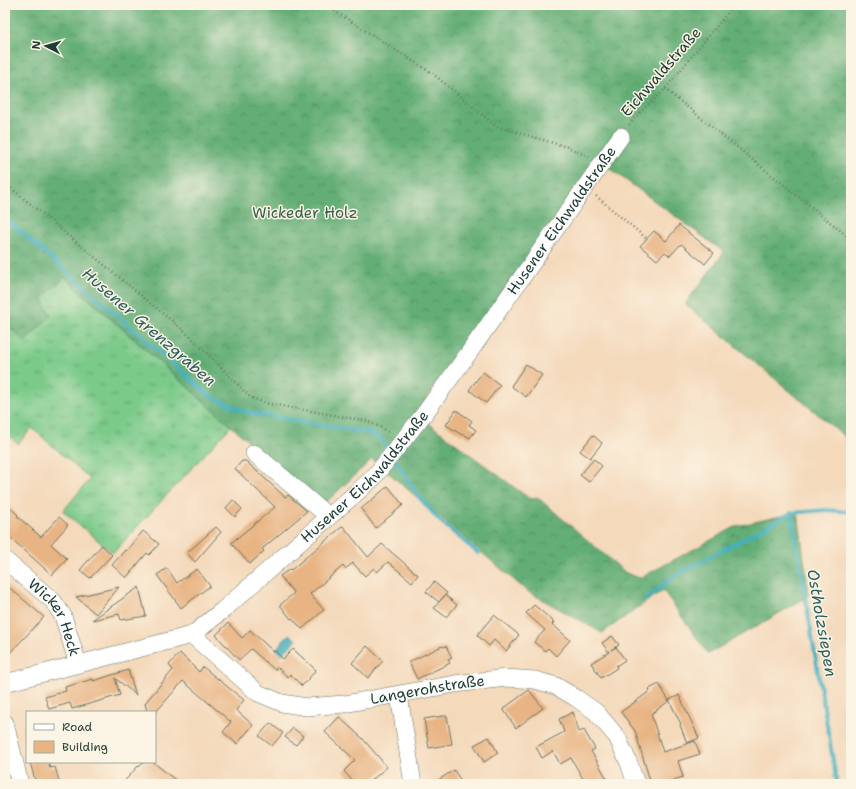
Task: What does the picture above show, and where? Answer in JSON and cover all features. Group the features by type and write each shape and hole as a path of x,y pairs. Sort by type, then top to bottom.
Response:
{"street":[{"name":"Husener Eichwaldstraße","path":"5,683 192,635 223,610 373,478 400,445 468,354 621,136"},
{"path":"254,453 329,517"},
{"name":"Wicker Heck","path":"5,560 53,601 64,616 78,664"},
{"name":"Langerohstraße","path":"192,635 258,693 282,703 307,707 344,704 455,684 506,678 535,680 556,686 596,712 617,737 629,763 636,784"},
{"path":"399,695 413,784"},
{"path":"5,724 20,784"}],"path":[{"path":"329,5 336,12 432,73 496,126 567,147 601,163"},
{"name":"Eichwaldstraße","path":"621,136 638,114 665,89 734,5"},
{"path":"665,89 851,239"},
{"path":"5,184 189,335 250,397 265,403 366,421 382,428 400,445"},
{"path":"584,187 647,239"}],"green space":[{"name":"Wickeder Holz","path":"5,5 851,5 851,442 685,304 724,252 597,159 416,414 530,499 537,497 626,573 640,578 737,526 798,512 809,596 708,654 663,590 602,633 527,591 372,459 323,505 231,426 65,277 42,299 51,315 25,342 5,322"},
{"path":"64,277 231,426 113,553 63,511 90,479 32,428 18,444 5,432 5,323 25,341 42,299"}],"water":[{"path":"289,634 296,640 282,655 276,649"}],"building":[{"path":"679,225 714,253 705,264 681,244 670,256 665,252 657,260 640,246 654,231 666,241"},
{"path":"526,364 542,375 526,397 511,386"},
{"path":"483,372 500,385 486,403 469,390"},
{"path":"456,410 472,421 469,425 476,430 470,438 446,425"},
{"path":"593,435 602,443 590,458 580,451"},
{"path":"594,459 602,466 589,482 580,475"},
{"path":"242,461 246,461 285,497 288,495 307,511 262,549 264,551 250,564 231,543 275,507 235,469"},
{"path":"388,486 403,505 376,528 361,509"},
{"path":"233,500 242,509 235,517 226,508"},
{"path":"5,503 18,515 17,516 41,537 59,517 68,525 51,544 67,559 52,575 5,533"},
{"path":"343,526 368,557 382,544 418,575 412,582 388,562 377,572 374,568 365,576 353,563 345,569 343,566 310,594 324,610 302,629 292,618 291,619 280,605 294,593 280,576 290,569 291,570"},
{"path":"216,527 221,532 195,562 187,553"},
{"path":"143,531 159,544 149,555 147,553 126,578 112,565"},
{"path":"102,545 112,555 90,578 80,570"},
{"path":"167,568 177,583 197,569 210,586 181,608 157,575"},
{"path":"434,582 447,593 439,602 426,592"},
{"path":"5,584 44,617 5,658"},
{"path":"119,587 96,614 76,597"},
{"path":"139,587 146,616 121,620 119,614 92,620"},
{"path":"445,595 457,605 446,617 434,608"},
{"path":"534,605 554,622 552,624 570,640 556,656 548,648 545,651 534,642 545,630 526,613"},
{"path":"494,615 519,635 506,651 494,640 489,646 477,635"},
{"path":"228,623 242,638 250,630 283,659 293,649 316,670 302,686 290,674 288,677 277,667 275,670 251,649 239,660 216,635"},
{"path":"612,636 619,645 611,650 616,647 625,660 616,666 617,668 601,678 591,663 609,652 602,643"},
{"path":"367,646 383,661 368,678 352,663"},
{"path":"442,646 446,646 452,658 448,660 450,663 417,679 409,662"},
{"path":"180,653 199,672 203,667 244,700 236,710 253,725 237,744 223,732 231,722 183,681 156,712 147,711 145,703 173,670 169,665"},
{"path":"128,670 136,695 115,678 120,695 72,709 70,703 49,709 45,697 66,691 65,687 93,679 93,681"},
{"path":"659,684 669,701 651,714 663,752 695,741 700,754 678,761 683,777 660,784 651,784 635,731 621,712 650,691 649,689"},
{"path":"529,690 543,708 516,728 503,709"},
{"path":"679,695 699,738 687,743 680,725 681,724 669,700"},
{"path":"573,712 579,732 584,730 595,749 591,751 610,784 586,784 571,758 560,764 553,751 542,758 536,747 564,732 559,719"},
{"path":"447,716 452,744 429,748 424,719"},
{"path":"339,717 363,739 387,767 367,784 355,784 344,771 355,760 325,732"},
{"path":"270,723 283,733 272,746 259,736"},
{"path":"293,728 303,736 296,745 285,737"},
{"path":"489,737 498,753 484,762 474,745"},
{"path":"30,763 48,763 50,768 55,767 60,784 36,784"},
{"path":"143,763 154,763 180,784 122,784 138,766 139,767"},
{"path":"454,770 463,784 432,784"}],"waterway":[{"name":"Husener Grenzgraben","path":"5,218 210,396 246,412 370,433 382,440 389,451"},
{"name":"Husener Grenzgraben","path":"394,458 418,496 439,520 478,553"},
{"name":"Husener Grenzgraben","path":"645,600 673,577 791,513 826,510 851,512"},
{"name":"Ostholzsiepen","path":"791,513 837,784"}]}
